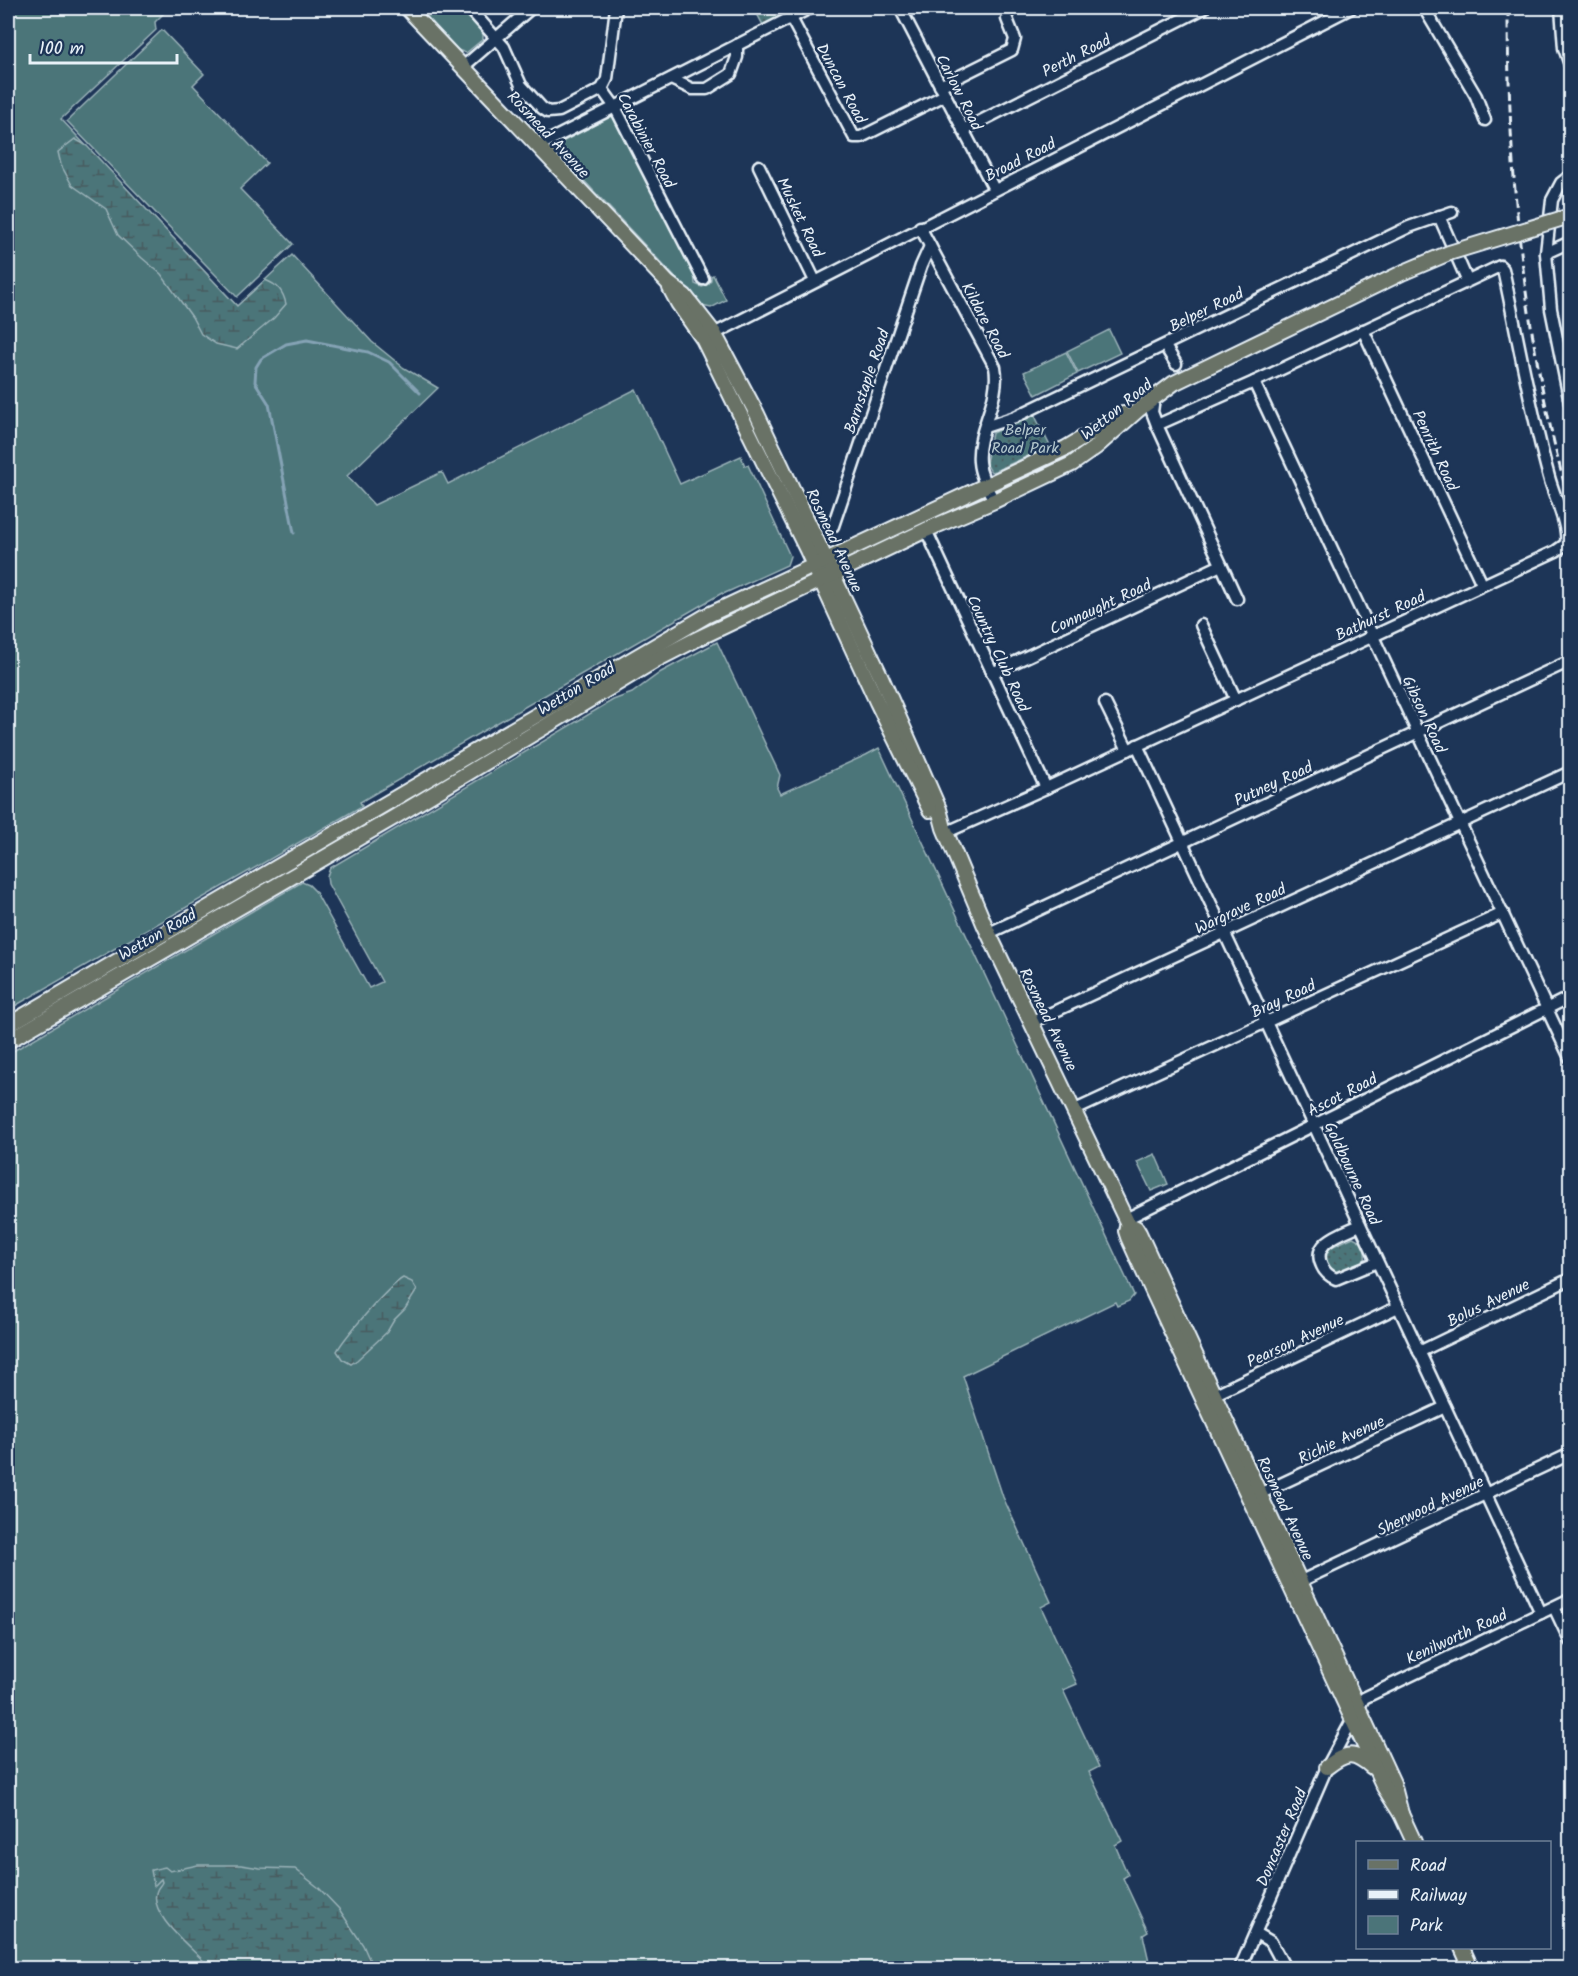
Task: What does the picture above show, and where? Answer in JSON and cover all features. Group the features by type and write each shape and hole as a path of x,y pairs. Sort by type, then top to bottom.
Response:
{"main road":[{"name":"Rosmead Avenue","path":"407,8 668,283 686,296 757,414 820,563 939,809 945,830 989,933 1127,1221 1139,1233 1210,1397 1355,1712 1393,1783 1401,1814"},
{"name":"Wetton Road","path":"8,1025 692,623 1066,448 1114,420 1150,395 1404,272 1449,253 1570,216"},
{"name":"Wetton Road","path":"8,1041 393,818 656,660 926,530 1072,464 1170,386"},
{"name":"Rosmead Avenue","path":"1256,1496 1301,1581 1355,1712 1376,1770 1414,1841"},
{"path":"1327,1767 1342,1757 1353,1754 1376,1770"},
{"path":"1463,1949 1471,1968"}],"street":[{"path":"469,8 504,47 521,86 545,110 559,111 602,89"},
{"path":"463,67 531,8"},
{"name":"Carabinier Road","path":"616,8 607,79 602,89 615,107 703,279"},
{"path":"538,146 810,8"},
{"name":"Carlow Road","path":"900,8 994,189"},
{"name":"Perth Road","path":"963,130 1204,8"},
{"name":"Broad Road","path":"708,336 1351,8"},
{"path":"1424,8 1476,96 1485,120"},
{"path":"1561,8 1563,37 1570,65"},
{"name":"Duncan Road","path":"791,18 854,136 861,138 1012,50 1015,39 1007,19"},
{"path":"671,79 692,89 706,89 731,74 737,57 737,45"},
{"name":"Musket Road","path":"759,166 815,281"},
{"path":"1570,176 1562,183 1552,201 1546,253 1551,309 1570,403"},
{"name":"Belper Road","path":"985,427 1015,417 1409,227 1452,212"},
{"path":"1157,425 1254,382 1467,280 1439,216"},
{"name":"Kildare Road","path":"920,227 995,367 996,388 978,456 980,469 994,501"},
{"path":"1546,253 1570,242"},
{"name":"Barnstaple Road","path":"832,526 921,266 930,246"},
{"name":"Bathurst Road","path":"945,830 1046,788 1556,551 1566,544 1567,539 1541,445 1502,267 1496,267 1467,280"},
{"name":"Penrith Road","path":"1363,330 1482,584"},
{"path":"1165,346 1176,364"},
{"name":"Gibson Road","path":"1254,382 1570,1058"},
{"path":"1154,398 1152,412 1157,425 1237,599"},
{"path":"1138,410 1149,416 1157,425"},
{"name":"Country Club Road","path":"926,530 1046,788"},
{"name":"Connaught Road","path":"992,673 1221,565"},
{"path":"1201,625 1236,700"},
{"name":"Putney Road","path":"989,933 1570,660"},
{"name":"Goldbourne Road","path":"1105,703 1132,748 1182,842 1541,1613"},
{"name":"Wargrave Road","path":"1032,1022 1570,772"},
{"name":"Bray Road","path":"1075,1110 1503,913"},
{"name":"Ascot Road","path":"1127,1221 1570,997"},
{"path":"1360,1225 1323,1245 1318,1256 1319,1261 1328,1275 1336,1279 1377,1262"},
{"name":"Bolus Avenue","path":"1419,1352 1570,1279"},
{"name":"Pearson Avenue","path":"1210,1397 1398,1307"},
{"name":"Richie Avenue","path":"1256,1496 1445,1407"},
{"name":"Sherwood Avenue","path":"1301,1581 1570,1454"},
{"name":"Kenilworth Road","path":"1355,1712 1367,1695 1570,1599"},
{"path":"1554,1607 1570,1641"},
{"name":"Doncaster Road","path":"1240,1968 1327,1767 1355,1712"},
{"path":"1256,1933 1271,1942 1285,1968"}],"green space":[{"path":"8,8 168,9 155,22 156,30 61,119 237,306 292,255 372,342 404,368 438,388 347,476 374,505 442,472 448,484 636,389 680,484 741,456 745,466 748,465 790,556 787,565 722,593 360,802 362,806 8,1010"},
{"path":"419,8 463,8 483,30 483,39 466,53 458,50"},
{"path":"754,8 801,8 764,27"},
{"path":"162,30 204,74 193,85 267,163 240,189 293,244 237,297 67,121"},
{"path":"612,116 694,272 695,284 702,287 706,285 713,275 726,300 711,308 702,306 558,153 560,143"},
{"path":"75,139 87,146 237,306 265,280 279,289 286,304 274,318 237,349 216,344 201,334 192,317 161,274 118,235 106,209 72,185 61,165 58,152"},
{"path":"1109,330 1120,353 1078,373 1067,351"},
{"path":"1066,352 1077,374 1036,395 1024,372"},
{"name":"Belper Road Park","path":"1034,414 1050,446 991,472 986,463 992,433"},
{"path":"717,642 780,775 777,788 780,794 879,748 1134,1295 1129,1301 1117,1306 1115,1302 963,1376 1003,1497 1051,1602 1041,1607 1077,1684 1063,1690 1099,1767 1089,1772 1122,1841 1115,1845 1128,1875 1123,1878 1148,1932 1143,1935 1149,1961 1147,1961 1148,1968 8,1968 8,1054 302,882 315,891 369,988 382,982 328,884 327,876 330,868 613,700 632,693 661,672"},
{"path":"1155,1154 1168,1184 1151,1191 1137,1162"},
{"path":"1353,1237 1364,1246 1365,1261 1338,1273 1330,1269 1324,1256 1327,1249"},
{"path":"403,1278 412,1282 417,1290 405,1309 394,1320 387,1332 357,1360 351,1364 342,1359 337,1351 342,1344 378,1301"},
{"path":"198,1865 295,1869 319,1888 339,1909 363,1945 373,1968 210,1968 175,1933 159,1911 156,1900 157,1890 162,1882 161,1879 154,1886 151,1870 165,1867 170,1871"}],"waterway":[{"path":"294,533 269,404 255,382 256,367 261,359 286,344 307,340 368,352 389,362 420,393"}],"railway":[{"path":"1508,8 1511,134 1522,258 1541,381 1570,505"}]}
